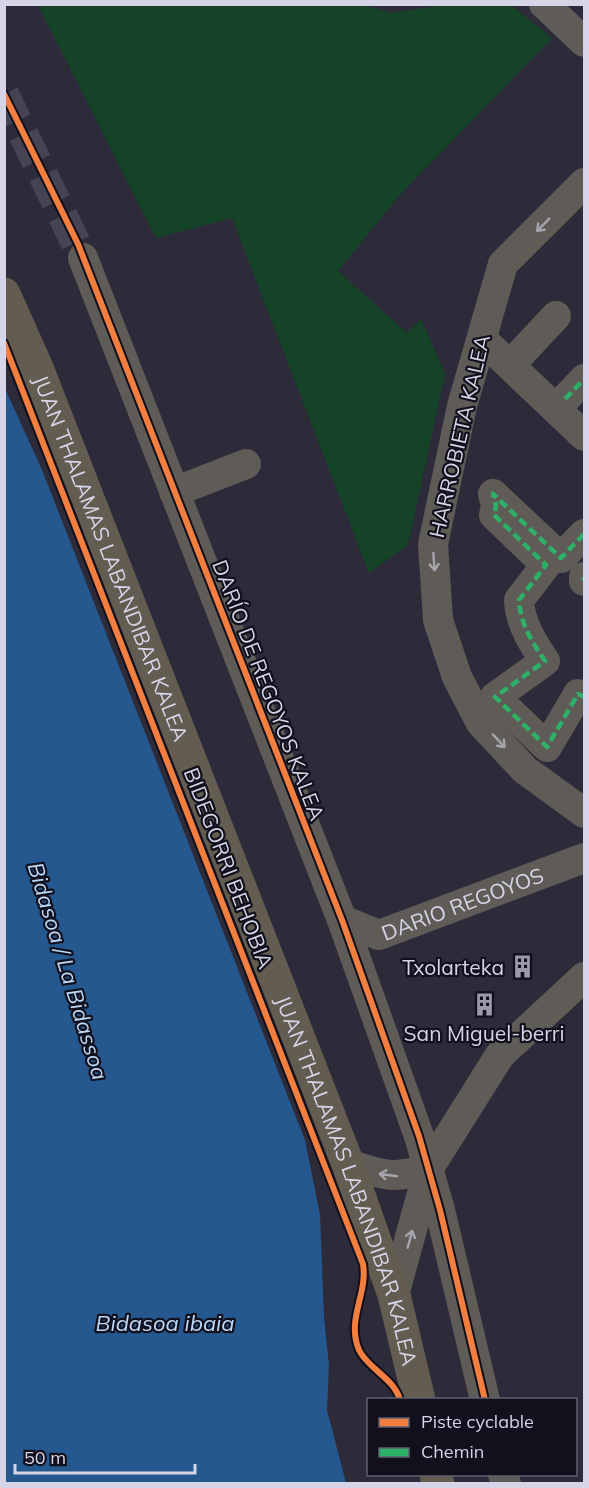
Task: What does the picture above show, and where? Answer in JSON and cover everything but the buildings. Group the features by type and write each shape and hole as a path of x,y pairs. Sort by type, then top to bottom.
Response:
{"main road":[{"name":"JUAN THALAMAS LABANDIBAR KALEA","path":"4,294 37,368 348,1164 394,1295 419,1398"}],"street":[{"path":"544,4 585,42"},
{"name":"HARROBIETA KALEA","path":"585,183 503,264 462,406 433,544 438,620 457,677 481,723 525,770 585,813"},
{"name":"DARÍO DE REGOYOS KALEA","path":"83,258 368,989 440,1210 485,1398"},
{"path":"510,365 556,316"},
{"path":"482,339 585,435"},
{"path":"174,492 246,464"},
{"path":"585,534 561,558 493,494 496,506 494,515 546,565 519,600 519,612 531,640 545,661 495,698 547,747 578,694 585,698"},
{"name":"DARIO REGOYOS","path":"342,920 379,935 585,858"},
{"path":"368,989 379,935"},
{"path":"394,1295 429,1168 500,1055 585,977"},
{"path":"348,1164 387,1176 404,1176 429,1168"}],"green space":[{"path":"359,4 391,13 445,5 511,5 552,38 399,196 338,271 407,333 421,319 445,374 408,545 369,573 232,218 156,238 38,5"}],"water":[{"name":"Bidasoa ibaia","path":"4,386 42,470 305,1140 320,1215 324,1317 329,1365 327,1410 346,1483 5,1483"}],"tunnel":[{"path":"4,94 83,258"}],"marked path":[{"path":"565,399 584,379"},
{"path":"584,534 561,558 493,494 496,506 494,515 546,565 519,600 524,624 545,661 495,697 547,747 578,694 584,697"}],"cycle path":[{"path":"4,94 78,244 342,920 419,1136 440,1210 485,1398"},
{"name":"BIDEGORRI BEHOBIA","path":"4,343 363,1264 363,1286 355,1328 359,1350 368,1363 387,1380 399,1398"}],"place":[{"name":"Txolarteka","path":"522,967"},
{"name":"San Miguel-berri","path":"484,1005"}],"water label":[{"name":"Bidasoa / La Bidassoa","path":"68,971"}]}
